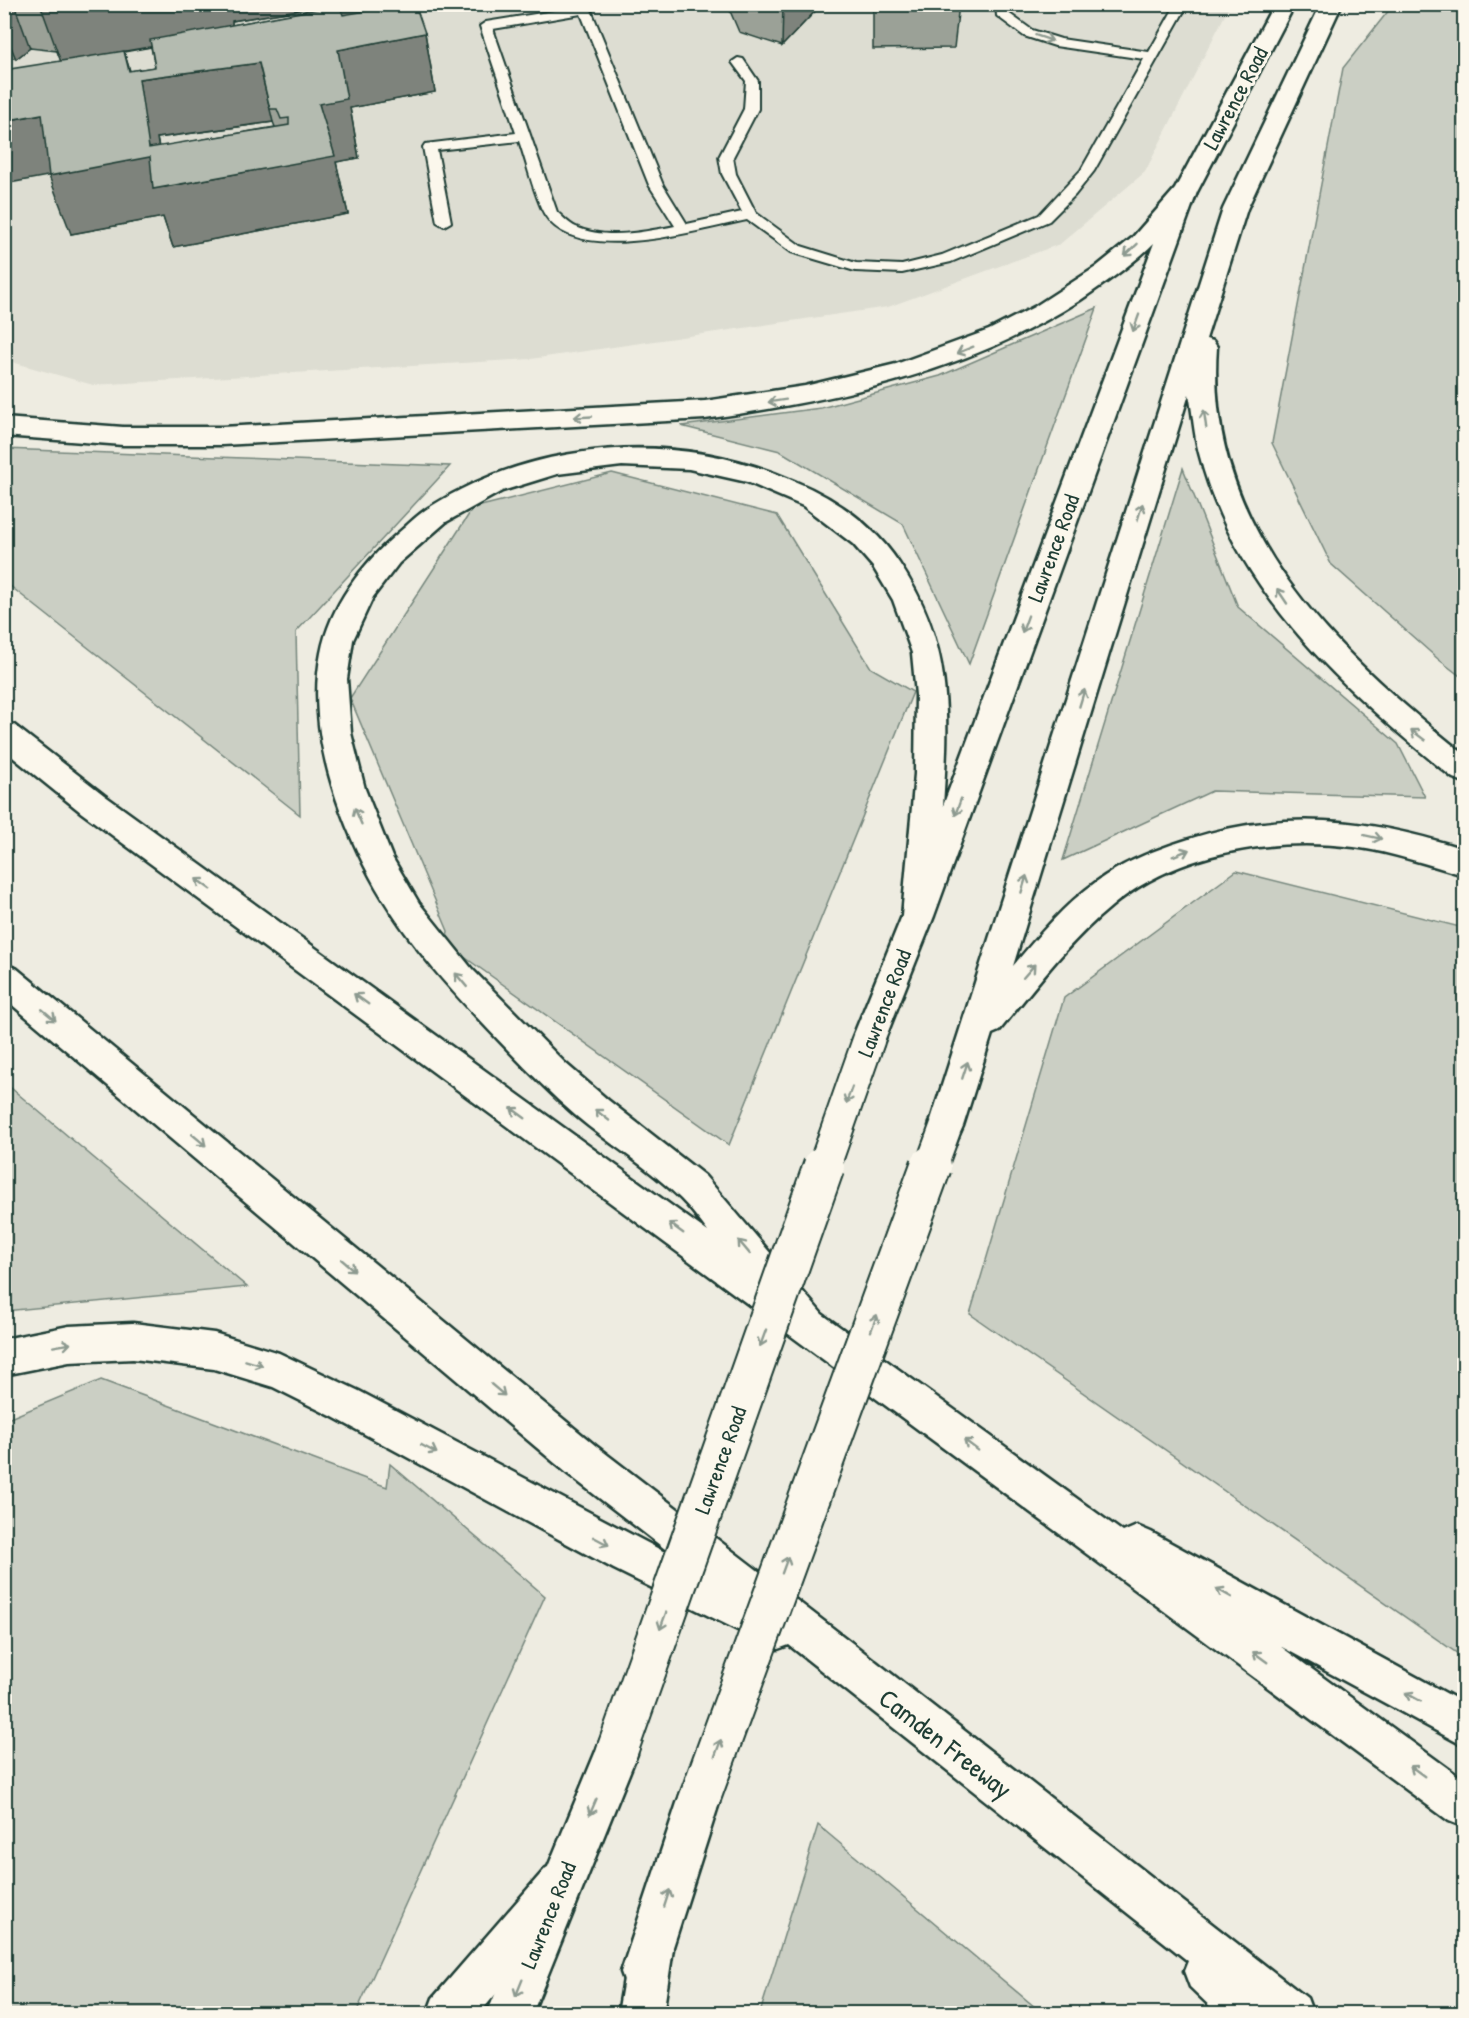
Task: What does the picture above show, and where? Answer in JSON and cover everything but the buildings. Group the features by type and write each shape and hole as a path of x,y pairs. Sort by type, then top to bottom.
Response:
{"main road":[{"name":"Lawrence Road","path":"630,2013 698,1803 946,1126 978,1031 1235,209 1332,4"},
{"name":"Lawrence Road","path":"509,2013 616,1754 869,1039 918,916 1185,192 1275,7"},
{"path":"4,427 123,436 222,436 705,410 779,401 861,384 938,360 998,336 1060,304 1113,267 1156,228 1185,192"},
{"path":"1235,209 1204,343 1202,391 1209,443 1226,497 1254,553 1299,618 1341,666 1393,714 1464,770"},
{"path":"808,1324 692,1185 572,1092 472,993 419,930 371,846 355,808 338,745 331,686 335,652 348,614 371,575 403,541 442,511 485,488 529,472 584,460 636,456 688,459 738,469 789,488 828,509 861,535 879,555 909,604 925,647 931,689 931,740 928,814 918,916"},
{"path":"4,734 93,804 808,1324 1464,1806"},
{"path":"978,1031 1063,932 1102,895 1148,867 1199,846 1253,834 1308,831 1365,835 1428,849 1464,862"},
{"path":"4,978 582,1460 842,1660"},
{"path":"4,1357 69,1344 133,1341 214,1351 279,1371 346,1404 628,1555 842,1660"},
{"path":"1018,1480 1464,1725"},
{"name":"Camden Freeway","path":"842,1660 1049,1825"},
{"path":"1049,1825 1251,2013"},
{"path":"1049,1825 1291,2013"},
{"path":"449,2013 561,1883"},
{"path":"640,2013 651,1950"}],"lane":[{"path":"1002,4 1001,13 1028,33 1059,43 1152,56"},
{"path":"738,62 752,81 751,109 726,157 729,174 750,215 796,249 855,267 902,268 946,259 1044,218 1087,171 1182,4"},
{"path":"683,228 656,185 585,10 486,26 551,214 571,231 596,237 624,239 683,228 750,215"},
{"path":"444,222 430,147 525,136"}],"shaded area":[{"path":"4,5 1230,5 1145,172 1060,244 888,307 531,359 93,385 5,360"},
{"path":"1393,5 1464,5 1464,679 1438,659 1331,564 1272,443 1343,68"},
{"path":"1097,308 969,664 903,524 780,451 681,426 821,408 940,376"},
{"path":"4,449 450,466 296,632 300,815 5,582"},
{"path":"1183,468 1238,607 1398,744 1425,797 1212,791 1063,860"},
{"path":"612,473 777,515 871,668 913,692 729,1145 446,944 448,931 350,698 473,508"},
{"path":"1236,871 1464,928 1464,1658 970,1314 1064,998"},
{"path":"5,1083 247,1287 5,1311"},
{"path":"101,1380 387,1487 390,1464 545,1596 356,2013 5,2013 5,1420"},
{"path":"818,1825 1042,2013 760,2013"}]}
